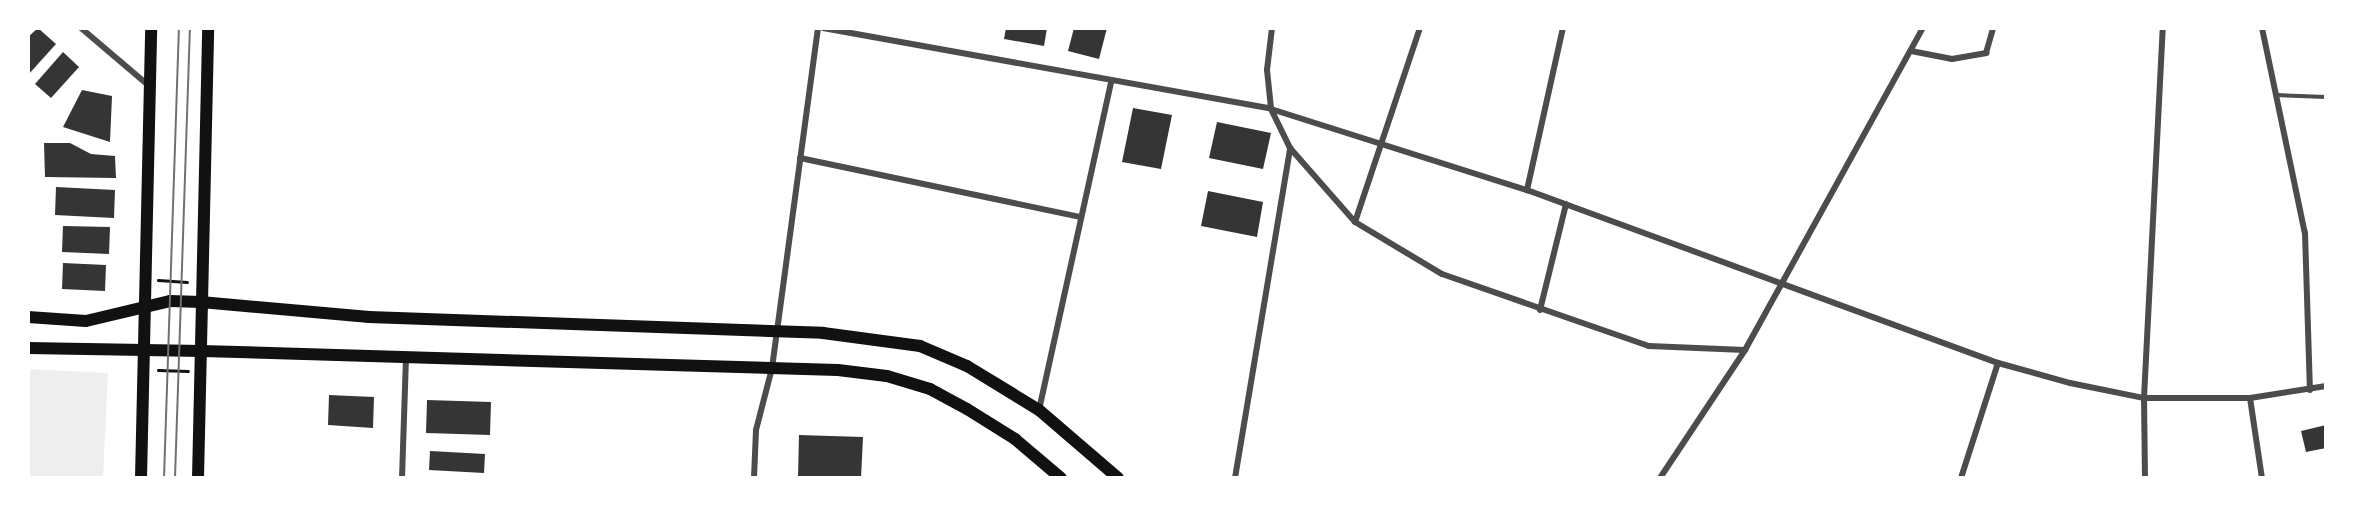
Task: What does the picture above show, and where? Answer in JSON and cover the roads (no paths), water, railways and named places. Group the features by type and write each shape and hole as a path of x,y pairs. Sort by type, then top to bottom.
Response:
{"main road":[{"path":"141,477 151,28"},
{"path":"198,477 208,28"},
{"path":"28,317 86,321 170,301 369,317 870,337 920,346 967,366 1039,410 1118,477"},
{"path":"28,348 145,349 772,368 887,376 930,389 1015,439 1060,477"}],"street":[{"path":"81,28 149,86"},
{"path":"754,477 756,430 772,368 818,28"},
{"path":"823,28 1111,83 1271,110 1527,190 1998,363 2144,398 2250,398 2325,386"},
{"path":"1272,28 1268,70 1271,110 1290,148 1355,222 1442,274 1648,346 1745,350"},
{"path":"1355,222 1420,28"},
{"path":"1527,190 1563,28"},
{"path":"1660,477 1745,350 1923,28"},
{"path":"1911,51 1952,59 1986,53 1993,28"},
{"path":"2145,477 2144,398 2163,28"},
{"path":"2262,28 2305,233 2310,390"},
{"path":"1039,410 1111,83"},
{"path":"1236,477 1290,148"},
{"path":"800,158 1081,217"},
{"path":"1540,310 1566,204"},
{"path":"402,477 406,357"},
{"path":"1962,477 1998,363"},
{"path":"2250,398 2262,477"}],"lane":[{"path":"2276,95 2325,97"}],"tram line":[{"path":"164,478 179,28"},
{"path":"175,478 190,28"}]}
